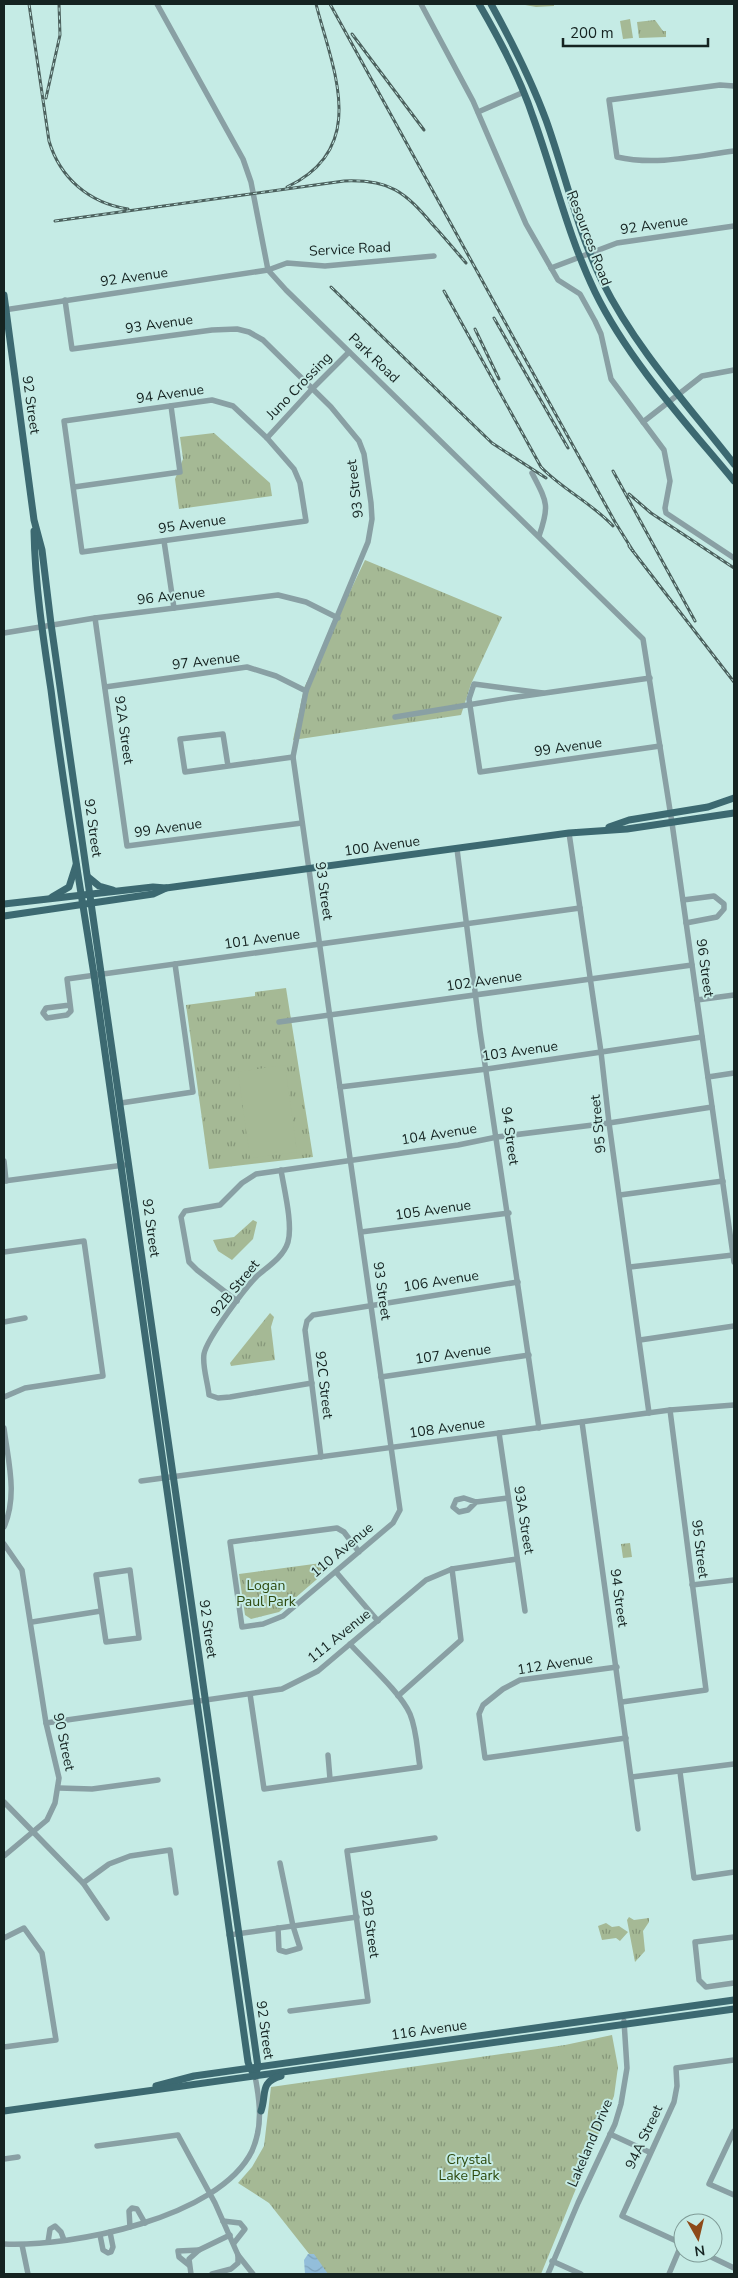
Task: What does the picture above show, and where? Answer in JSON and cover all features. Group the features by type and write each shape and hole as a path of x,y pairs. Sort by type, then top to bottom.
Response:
{"main road":[{"name":"Resources Road","path":"479,4 524,92 580,256 596,293 614,327 669,402 734,481"},
{"name":"Resources Road","path":"491,4 529,76 546,121 589,252 602,280 637,342 734,464"},
{"name":"92 Street","path":"4,295 34,520 42,626 64,791 82,899 121,1103 258,2067 255,2076"},
{"name":"92 Street","path":"34,520 42,550 91,899 120,1165 164,1478 229,1935 250,2068 255,2076"},
{"path":"670,812 708,807 734,798"},
{"name":"100 Avenue","path":"602,830 629,820 670,812"},
{"name":"100 Avenue","path":"91,899 116,891 153,887 166,888 569,834 628,829 734,813"},
{"path":"50,898 69,887 76,863"},
{"path":"87,877 99,886 116,891"},
{"name":"100 Avenue","path":"4,904 50,898 91,899 153,894 166,888"},
{"name":"100 Avenue","path":"4,916 82,899"},
{"name":"116 Avenue","path":"129,2093 194,2076 734,2000"},
{"name":"116 Avenue","path":"4,2111 734,2009"},
{"path":"260,2111 264,2101 265,2086 269,2081 306,2069"}],"street":[{"path":"157,4 243,159 251,182 268,270"},
{"path":"421,4 478,112 520,211 551,268 561,284 577,291 582,297 601,334 611,379 662,446 670,481 665,508 666,513 734,558"},
{"path":"734,86 720,85 609,100 617,157 633,160 667,161 734,150"},
{"path":"478,112 524,92"},
{"name":"92 Avenue","path":"551,268 589,252 630,241 734,226"},
{"name":"Service Road","path":"268,270 287,263 325,266 434,256"},
{"name":"92 Avenue","path":"5,310 268,270"},
{"name":"Park Road","path":"268,270 349,352 643,639 650,678"},
{"name":"93 Avenue","path":"65,300 72,349 212,330 237,328 249,332"},
{"name":"93 Street","path":"249,332 263,340 331,407 359,441 364,454 371,503 372,519 368,542 338,618 306,690 293,757 400,1510"},
{"name":"Juno Crossing","path":"267,438 349,352"},
{"path":"643,422 702,376 734,370"},
{"name":"94 Avenue","path":"74,487 64,421 212,400 233,406 267,438"},
{"path":"74,487 180,472 171,406"},
{"name":"95 Avenue","path":"74,487 82,552 306,521 300,483 294,469 267,438"},
{"path":"532,473 545,498 547,513 539,536"},
{"path":"164,541 174,608"},
{"name":"96 Avenue","path":"4,633 51,624 278,595 306,602 338,618"},
{"name":"92A Street","path":"95,618 127,846"},
{"name":"97 Avenue","path":"105,687 247,667 276,676 306,690"},
{"path":"395,717 470,704 650,678"},
{"name":"96 Street","path":"650,678 734,1258"},
{"path":"470,704 469,699 474,684 543,693"},
{"name":"99 Avenue","path":"470,704 480,772 660,746"},
{"path":"228,766 223,734 180,740 185,772 293,757"},
{"name":"99 Avenue","path":"127,846 302,823"},
{"name":"95 Street","path":"569,834 591,979 649,1413"},
{"name":"94 Street","path":"457,849 538,1428"},
{"path":"683,900 714,896 721,899 724,904 724,909 717,917 686,923"},
{"name":"101 Avenue","path":"70,1005 67,980 319,943 580,908"},
{"path":"121,1103 193,1092 174,964"},
{"name":"102 Avenue","path":"278,1022 692,965"},
{"path":"697,1000 734,995"},
{"name":"103 Avenue","path":"340,1087 488,1069 702,1037"},
{"path":"708,1077 734,1074"},
{"name":"104 Avenue","path":"237,1301 189,1262 182,1214 186,1211 220,1205 250,1177 262,1173 458,1145 497,1137 609,1123 712,1107"},
{"path":"4,1162 5,1181 129,1164"},
{"name":"92B Street","path":"281,1170 290,1230 287,1246 280,1256 256,1278 237,1301 209,1342 204,1354 209,1395 218,1398 230,1397 312,1384"},
{"path":"620,1195 723,1180"},
{"name":"105 Avenue","path":"360,1232 508,1213"},
{"path":"4,1252 84,1241 103,1376 25,1388 4,1397"},
{"path":"630,1268 734,1258"},
{"name":"106 Avenue","path":"310,1318 313,1315 329,1311 518,1282"},
{"path":"4,1322 24,1318"},
{"name":"92C Street","path":"310,1318 305,1330 321,1457"},
{"path":"640,1340 734,1326"},
{"name":"107 Avenue","path":"381,1377 529,1355"},
{"name":"108 Avenue","path":"141,1482 670,1410 733,1404"},
{"name":"95 Street","path":"622,1702 706,1690 670,1410"},
{"name":"94 Street","path":"582,1422 638,1829"},
{"path":"4,1428 12,1493 10,1508 4,1526"},
{"name":"93A Street","path":"499,1433 525,1611"},
{"path":"476,1502 508,1498"},
{"name":"110 Avenue","path":"359,1552 344,1532 337,1528 230,1542 242,1628 263,1624 284,1616 393,1523 400,1510"},
{"name":"90 Street","path":"4,1544 22,1570 32,1622 46,1723 57,1767 59,1788 55,1803 47,1820 4,1856"},
{"name":"111 Avenue","path":"46,1723 282,1689 318,1671 426,1580 452,1569 517,1559"},
{"path":"398,1696 461,1640 452,1569"},
{"path":"130,1570 139,1638 106,1642 102,1611 96,1575 130,1570"},
{"path":"336,1572 378,1621"},
{"path":"692,1585 734,1580"},
{"path":"32,1622 102,1611"},
{"path":"250,1694 264,1789 420,1768 413,1724 409,1712 398,1696 350,1644"},
{"name":"112 Avenue","path":"617,1668 520,1680 503,1689 483,1705 479,1714 485,1758 626,1738"},
{"path":"328,1755 330,1779"},
{"path":"632,1777 734,1764"},
{"path":"680,1772 694,1878 734,1872"},
{"path":"59,1788 92,1789 158,1780"},
{"path":"4,1802 83,1883 107,1918"},
{"name":"92B Street","path":"290,2012 368,2001 348,1851 435,1838"},
{"path":"83,1883 109,1864 130,1856 170,1850 176,1893"},
{"path":"278,1928 279,1950 286,1952 300,1948 293,1926 280,1863"},
{"path":"229,1935 357,1918"},
{"path":"4,1938 24,1928 42,1953 56,2040 4,2047"},
{"path":"734,1937 695,1942 699,1980 706,1987 734,1983"},
{"name":"Lakeland Drive","path":"548,2274 552,2260 610,2134 619,2110 625,2086 627,2055 623,2016"},
{"name":"94A Street","path":"673,2240 622,2216 649,2152 674,2102 677,2086 676,2068 734,2060"},
{"path":"4,2244 22,2245 100,2235 145,2223 210,2194 233,2178 246,2160 258,2132 260,2111 255,2076"},
{"path":"734,2131 709,2184 734,2195"},
{"path":"610,2134 649,2152"},
{"path":"97,2146 178,2135 224,2221 238,2255 238,2263 231,2269 212,2274"},
{"path":"4,2159 18,2157"},
{"path":"130,2227 129,2211 132,2208 137,2209 145,2223"},
{"path":"224,2221 240,2223 244,2229 234,2243"},
{"path":"48,2242 50,2229 55,2226 61,2232 64,2240"},
{"path":"100,2235 103,2250 108,2253 113,2250 110,2232"},
{"path":"191,2274 189,2259 199,2250 230,2235"},
{"path":"22,2245 28,2274"},
{"path":"189,2265 179,2257 178,2251 199,2250"},
{"path":"238,2255 254,2274"},
{"path":"552,2260 581,2274"},
{"path":"231,2269 236,2274"}],"green space":[{"path":"520,4 554,4 554,6 536,7"},
{"path":"630,19 633,38 623,39 620,21"},
{"path":"655,20 663,31 666,31 666,37 639,38 637,22"},
{"path":"214,433 270,483 272,496 179,509 175,479 183,459 180,437"},
{"path":"365,560 502,617 471,684 461,715 293,740 304,688"},
{"path":"286,988 313,1157 209,1169 186,1005 255,996 255,992"},
{"path":"285,1065 297,1152 250,1158 238,1072"},
{"path":"253,1220 257,1222 253,1239 232,1260 218,1251 213,1240 234,1237"},
{"path":"270,1313 274,1317 271,1327 275,1360 231,1366 230,1363"},
{"path":"630,1543 632,1557 623,1558 621,1544"},
{"name":"Logan Paul Park","path":"329,1562 331,1567 279,1612 251,1619 245,1615 239,1574"},
{"path":"629,1917 634,1920 649,1918 649,1922 643,1931 645,1951 635,1962 627,1920"},
{"path":"606,1923 612,1927 619,1926 628,1932 620,1941 616,1938 602,1940 598,1926"},
{"name":"Crystal Lake Park","path":"612,2035 618,2067 614,2096 541,2274 325,2274 269,2203 238,2183 252,2167 264,2146 271,2087 565,2045"}],"water":[{"path":"308,2254 314,2254 328,2274 305,2274 304,2260"}],"railway":[{"path":"29,4 49,141 54,154 78,187 101,201 128,209"},
{"path":"46,98 60,35 59,4"},
{"path":"287,187 313,171 329,151 337,129 339,106 336,81 316,4"},
{"path":"330,4 615,522 633,551"},
{"path":"352,34 424,130"},
{"path":"55,221 344,181 373,182 385,185 405,196 466,263"},
{"path":"331,287 492,443 546,478"},
{"path":"444,291 541,467 559,483 596,510 613,526"},
{"path":"494,318 568,448"},
{"path":"475,329 499,379"},
{"path":"613,471 695,621"},
{"path":"629,494 651,513 734,568"},
{"path":"629,546 734,682"}]}
